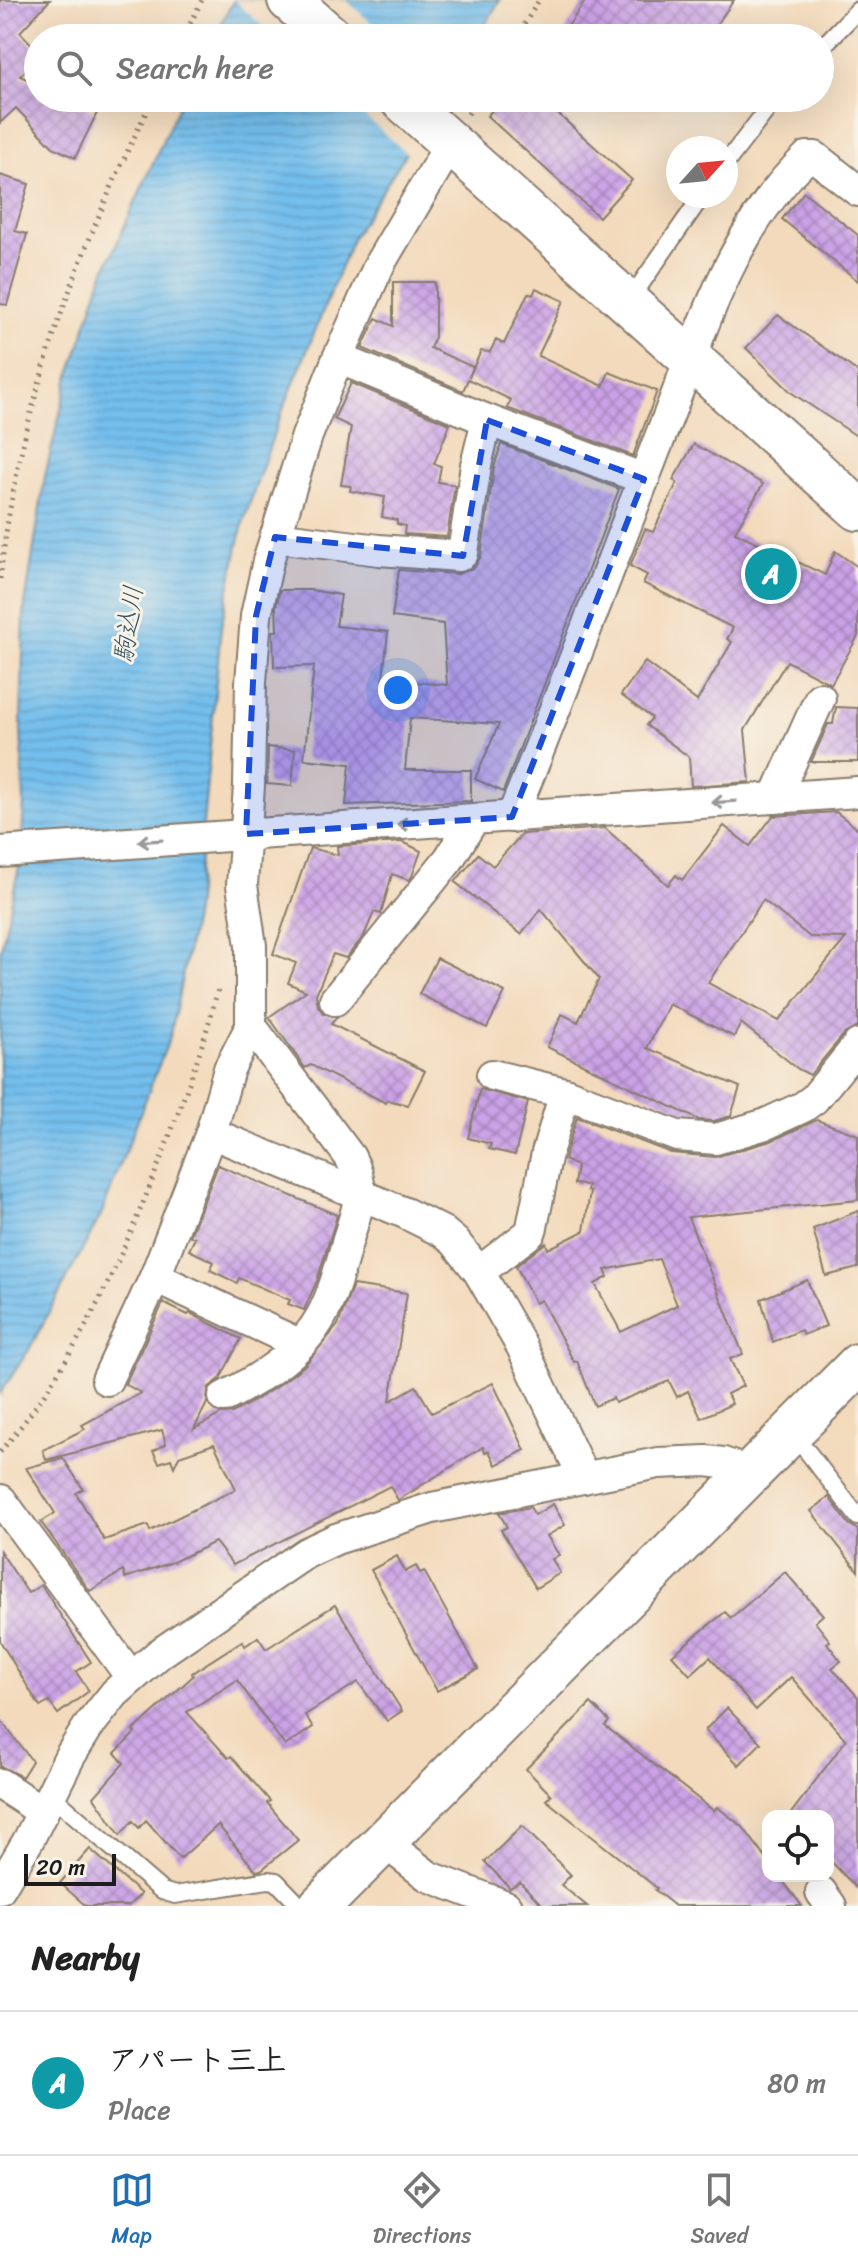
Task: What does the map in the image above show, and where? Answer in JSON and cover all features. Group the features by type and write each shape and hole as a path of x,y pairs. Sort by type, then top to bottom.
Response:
{"street":[{"path":"289,0 316,24"},
{"path":"422,112 453,132 629,301 858,509"},
{"path":"107,1380 155,1277 211,1133 229,1069 251,1026 251,946 237,835 260,590 307,436 338,358 380,263 453,132"},
{"path":"512,817 723,278 738,247 774,192 807,157 815,157 858,191"},
{"path":"338,358 487,420 644,479"},
{"path":"275,537 459,556 463,553 476,465 487,420"},
{"path":"775,798 820,698"},
{"path":"0,852 858,792"},
{"path":"335,1000 442,869 473,820"},
{"path":"224,1397 265,1375 299,1344 323,1314 362,1196 358,1172 350,1157 251,1026"},
{"path":"492,1075 565,1093 677,1136 716,1139 766,1124 803,1107 814,1099 858,1045"},
{"path":"479,1272 530,1233 547,1153 565,1093"},
{"path":"211,1133 443,1232 455,1242 479,1272 522,1347 584,1478"},
{"path":"155,1277 299,1344"},
{"path":"320,1906 858,1365"},
{"path":"0,1888 88,1727 131,1677 159,1654 306,1553 336,1539 432,1508 658,1463 693,1460 723,1463 751,1473"},
{"path":"1,1500 131,1677"},
{"path":"0,1784 47,1804"},
{"path":"384,1842 428,1876 506,1906"}],"lane":[{"path":"834,35 858,10"},
{"path":"738,147 765,112"},
{"path":"629,301 694,208"},
{"path":"792,1432 858,1517"},
{"path":"47,1804 162,1891 175,1895 268,1880 276,1881 300,1906"}],"path":[{"path":"190,24 202,0"},
{"path":"524,24 539,0"},
{"path":"0,579 15,476 54,333 78,262 108,190 146,112"},
{"path":"453,132 468,112"},
{"path":"0,1452 47,1390 78,1341 126,1245 183,1099 221,973"}],"highlighted area":[{"path":"487,420 644,479 512,817 246,834 256,616 275,537 463,556"}],"water":[{"path":"234,0 500,0 485,24 221,24"},
{"name":"駒込川","path":"176,112 432,112 353,237 278,422 243,523 221,627 195,912 171,1034 101,1215 30,1348 0,1394 0,953 21,858 24,611 45,476 67,384 103,274"}],"pier":[{"path":"234,0 346,0 373,24 261,24"},
{"path":"360,112 437,112 411,157"}],"building":[{"path":"0,0 50,0 24,24 20,32 24,36 24,72 20,76 24,78 24,112 97,113 75,158 53,147 16,108 0,123"},
{"path":"586,0 734,0 717,24 570,24"},
{"path":"491,112 556,112 632,180 599,217 487,116"},
{"path":"0,175 29,184 15,231 27,234 7,305 0,304"},
{"path":"804,192 858,235 858,281 782,219"},
{"path":"393,282 435,282 435,337 430,348 473,367 469,377 481,351 490,352 496,340 504,344 528,293 533,295 536,288 564,301 538,356 603,386 609,372 657,391 633,456 507,408 511,400 468,379 463,391 362,348 376,318 393,326"},
{"path":"778,315 858,372 858,437 792,393 746,348"},
{"path":"351,383 450,424 434,464 441,466 438,482 455,485 447,537 404,534 405,526 397,524 397,520 382,517 385,497 350,491 351,486 341,485 351,427 334,419"},
{"path":"501,444 619,489 503,792 475,779 499,724 410,718 405,770 471,770 471,801 346,805 350,764 304,759 314,666 274,667 273,631 277,631 276,607 280,590 311,590 341,595 336,626 388,632 383,679 447,685 443,624 392,617 399,570 458,574 475,567 481,556 494,468"},
{"path":"694,444 763,484 735,532 825,575 835,551 858,567 858,636 831,684 787,661 745,730 750,782 691,786 689,757 646,725 652,718 621,695 645,662 697,701 732,642 727,639 733,628 643,583 647,575 630,566 645,529 653,532 677,483 673,480"},
{"path":"836,707 858,708 858,762 811,762 828,724 833,724"},
{"path":"268,747 295,750 292,786 267,784"},
{"path":"836,812 858,829 858,1027 844,1034 810,1075 798,1069 741,1023 734,1037 669,1004 647,1048 740,1087 731,1116 714,1121 699,1120 547,1047 562,1014 578,1022 599,979 541,909 521,934 455,882 478,854 493,866 522,834 605,828 668,885 676,875 682,880 724,826 750,846 773,816","holes":["763,900 810,937 846,938 779,1021 708,983"]},
{"path":"403,842 421,851 412,876 409,880 392,874 381,914 374,912 364,936 346,958 333,954 316,994 323,1013 337,1017 331,1024 425,1071 408,1105 387,1100 386,1103 311,1065 305,1068 269,1017 306,991 288,983 296,963 273,954 310,848 338,855 337,846"},
{"path":"437,958 505,992 487,1028 419,994"},
{"path":"480,1089 528,1102 515,1155 489,1149 491,1144 468,1138"},
{"path":"577,1117 671,1153 715,1157 771,1141 817,1120 858,1135 858,1200 688,1217 743,1354 730,1359 743,1386 727,1394 732,1404 701,1418 688,1391 677,1397 669,1381 615,1403 613,1398 595,1406 577,1361 574,1362 541,1300 535,1303 516,1266 546,1243 548,1249 584,1231 590,1192 587,1191 588,1185 574,1184 577,1166 564,1160","holes":["659,1259 677,1305 621,1332 595,1284 608,1277 605,1270"]},
{"path":"218,1165 337,1215 317,1281 304,1310 288,1304 290,1300 239,1278 237,1283 210,1270 214,1262 189,1250 195,1238 190,1236"},
{"path":"858,1211 858,1268 826,1276 813,1229"},
{"path":"807,1280 826,1326 803,1335 801,1330 773,1342 761,1299"},
{"path":"353,1285 407,1293 390,1401 416,1386 432,1413 493,1383 525,1450 496,1465 489,1451 485,1452 483,1447 398,1500 390,1486 233,1565 215,1542 173,1562 125,1578 123,1571 90,1591 41,1522 55,1513 26,1468 63,1458 83,1489 76,1493 104,1540 148,1525 150,1531 236,1489 214,1444 179,1456 174,1467 171,1459 159,1463 153,1451 166,1444 162,1430 46,1460 43,1450 85,1429 82,1425 141,1393 125,1384 163,1303 241,1339 220,1379 208,1388 207,1403 194,1429 221,1414 232,1413 247,1405 305,1365 338,1325"},
{"path":"829,1497 849,1524 858,1530 858,1571 811,1511"},
{"path":"553,1504 565,1525 547,1536 559,1555 552,1559 560,1573 536,1588 501,1530 507,1527 499,1513 530,1507 535,1515"},
{"path":"0,1551 28,1593 41,1585 91,1662 76,1672 89,1691 58,1714 49,1702 40,1707 0,1641"},
{"path":"397,1556 405,1572 416,1566 420,1573 424,1571 478,1669 437,1691 371,1570"},
{"path":"785,1572 823,1615 815,1622 841,1661 832,1668 858,1697 858,1890 834,1864 834,1810 794,1810 846,1740 791,1677 756,1710 710,1657 690,1675 672,1655 725,1612 731,1618"},
{"path":"335,1605 402,1711 387,1721 358,1682 305,1715 313,1727 285,1746 237,1680 187,1712 228,1758 231,1756 270,1801 267,1803 298,1840 256,1871 218,1825 180,1859 146,1820 139,1828 133,1821 120,1835 94,1797 124,1763 115,1753 135,1733 133,1731 193,1676 192,1673 242,1641 245,1646 258,1637 266,1649"},
{"path":"591,1703 609,1721 605,1726 714,1811 717,1807 743,1827 762,1853 762,1882 784,1882 802,1906 675,1906 655,1890 657,1888 546,1800 551,1795 526,1769"},
{"path":"727,1708 761,1743 739,1765 705,1730"},
{"path":"0,1719 32,1761 22,1777 0,1766"},
{"path":"522,1826 571,1875 561,1885 587,1906 543,1906 520,1882 510,1888 485,1862"},
{"path":"90,1849 141,1894 128,1906 86,1906 60,1883"}],"place":[{"name":"アパート三上","path":"771,574"}]}
